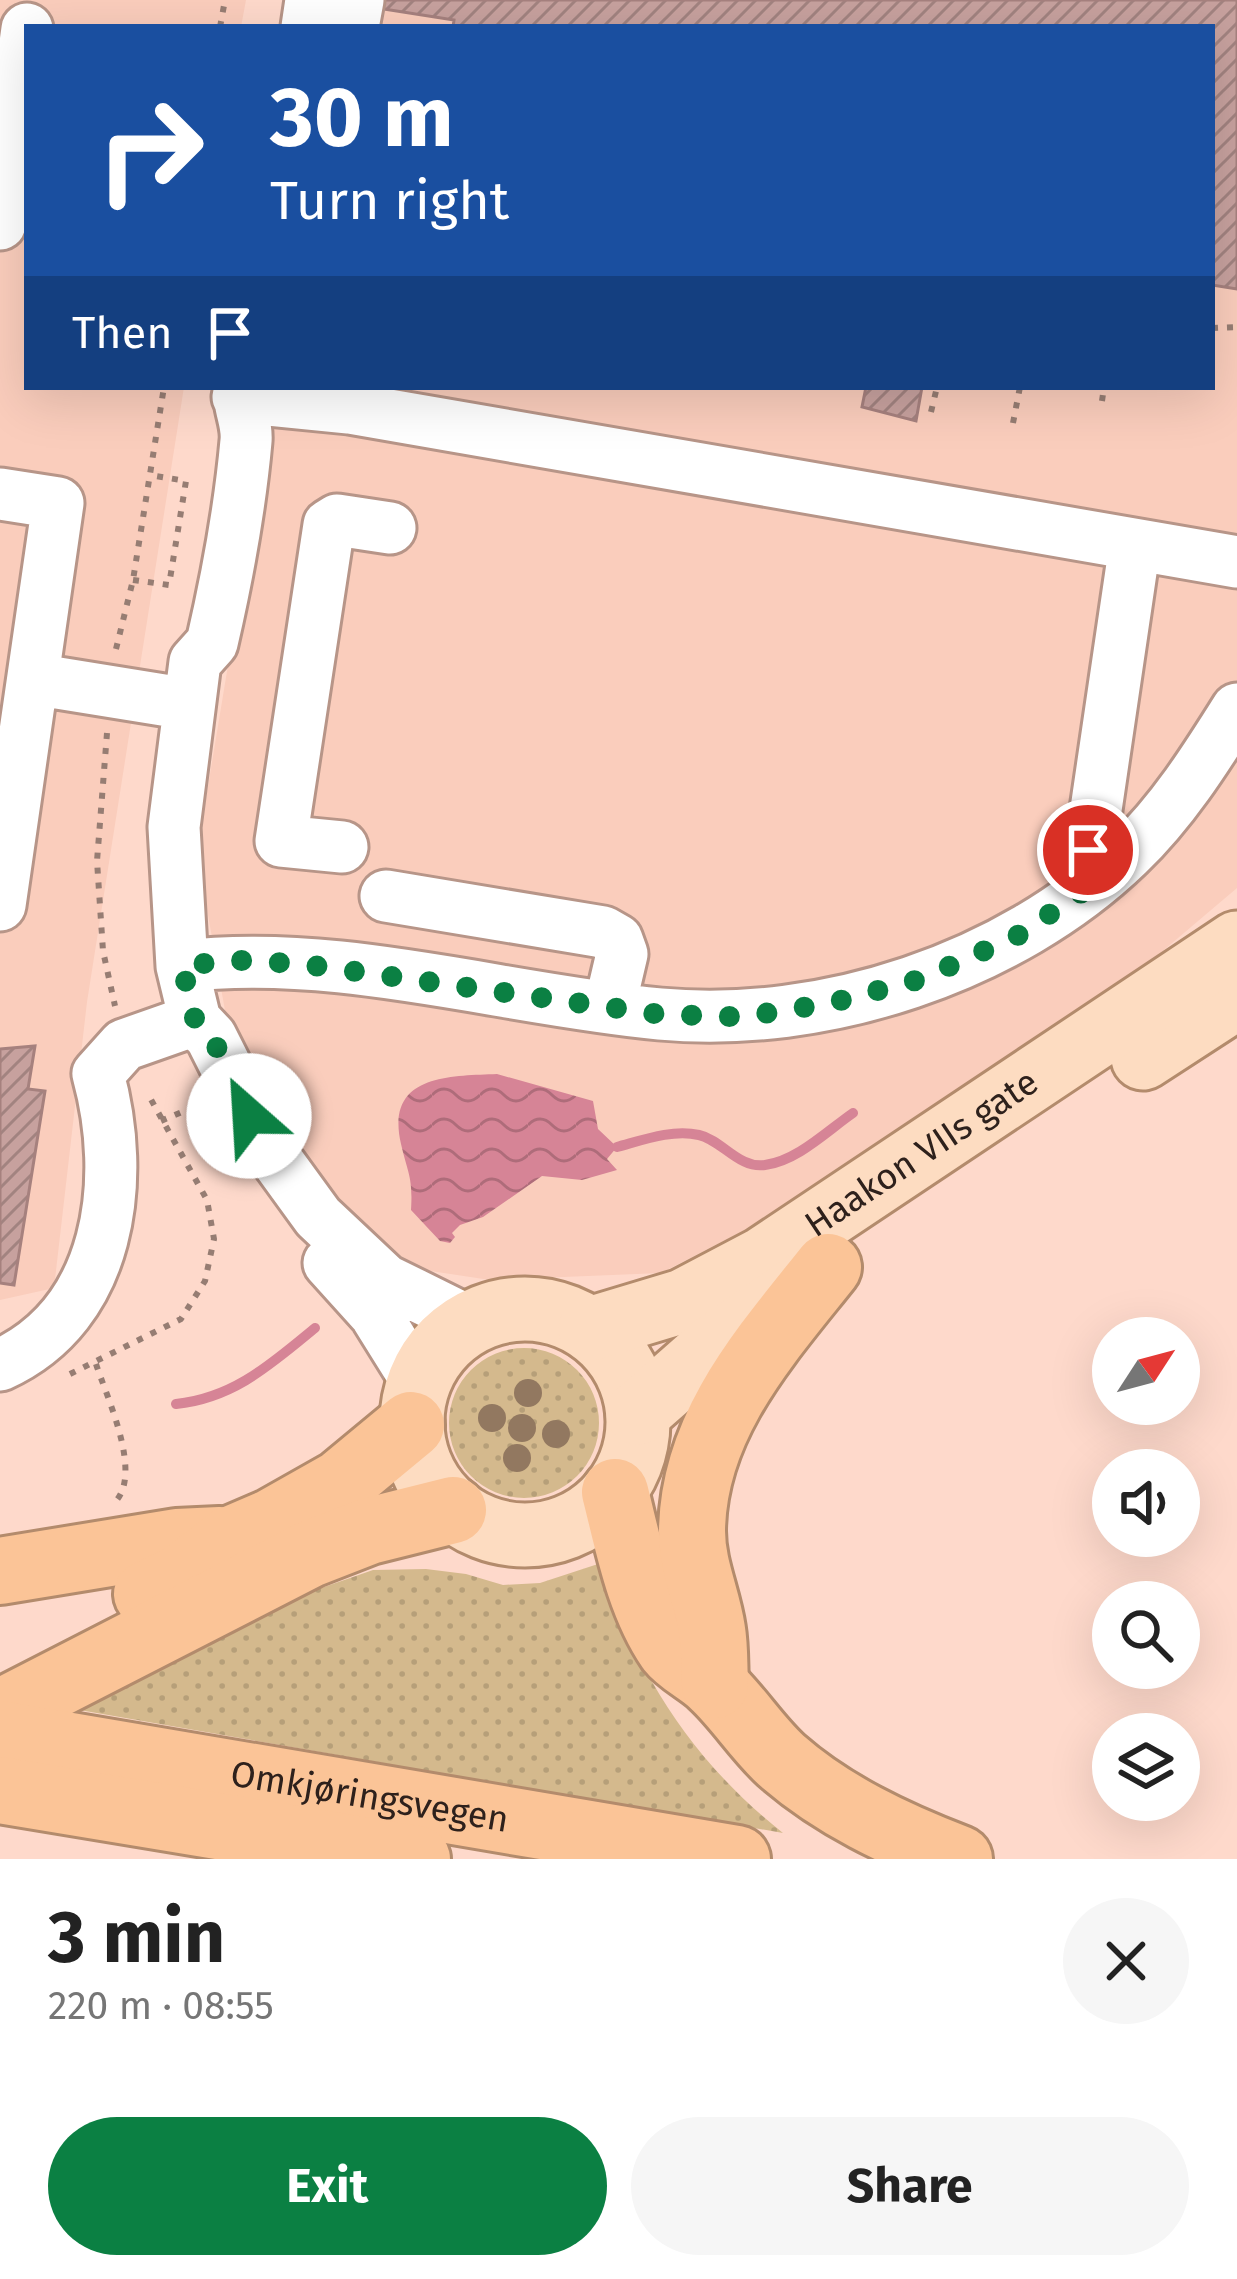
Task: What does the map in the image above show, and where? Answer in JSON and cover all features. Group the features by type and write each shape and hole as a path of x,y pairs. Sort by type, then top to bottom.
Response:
{"highway":[{"path":"716,1685 712,1629 696,1575 697,1483 730,1398 828,1267"},
{"path":"0,1670 182,1576 230,1540 340,1483 414,1404"},
{"path":"614,1492 634,1566 672,1651 716,1685 745,1724 783,1762 899,1836 959,1859"},
{"path":"0,1712 310,1554 452,1510"},
{"path":"0,1571 177,1542 230,1540"},
{"name":"Omkjøringsvegen","path":"0,1734 737,1859"},
{"name":"Omkjøringsvegen","path":"0,1790 417,1859"},
{"path":"106,1807 148,1845 181,1859"}],"main road":[{"name":"Haakon VIIs gate","path":"590,1329 683,1300 763,1259 1237,943"},
{"name":"Haakon VIIs gate","path":"638,1413 713,1347 828,1267 1237,997"},
{"path":"519,1309 568,1317 590,1329 631,1381 638,1413 637,1441 614,1492 588,1516 555,1532 520,1535 484,1528 452,1510 431,1486 416,1457 414,1404 430,1359 470,1322 519,1309"}],"street":[{"path":"0,224 5,151 24,45"},
{"path":"470,1322 385,1280 318,1217 265,1144 212,1037 195,1020 182,966 174,827 191,683 212,643 244,459 248,424 239,392 351,397 1237,562"},
{"path":"0,494 58,503 0,905"},
{"path":"342,848 281,841 329,525 337,520 391,528"},
{"path":"1084,891 1132,565"},
{"path":"33,679 191,683"},
{"path":"182,966 233,960 302,964 658,1014 742,1017 831,1003 940,970 1017,936 1084,891 1163,818 1237,709"},
{"path":"386,896 603,932 617,940 622,954 610,1005"},
{"path":"0,1365 42,1335 72,1304 90,1277 106,1231 110,1116 76,1072 124,1045 195,1020"},
{"path":"195,1020 182,1046 219,1129 244,1167 375,1314 414,1404"}],"path":[{"path":"931,412 936,390"},
{"path":"1013,423 1018,390"},
{"path":"1102,401 1104,390"},
{"path":"133,580 169,585 186,481 150,475"},
{"path":"161,1121 191,1108"},
{"path":"58,1378 96,1364 181,1319 205,1282 214,1239"},
{"path":"96,1364 128,1466 122,1494 106,1511"}],"shaded area":[{"path":"0,0 246,0 242,24 24,24 24,390 184,390 87,1002 54,1288 0,1300"},
{"path":"338,0 1237,0 1237,888 968,1116 661,1273 490,1280 378,1263 263,1126 232,1050 197,853 274,390 1215,390 1215,24 334,24"},
{"path":"524,1348 553,1354 577,1370 593,1394 599,1423 593,1452 577,1476 553,1492 524,1498 495,1492 471,1476 455,1452 449,1423 455,1394 471,1370 495,1354"},
{"path":"598,1564 631,1642 671,1712 721,1775 783,1833 68,1708 304,1594 373,1570 426,1569 503,1585 540,1583"}],"water":[{"path":"497,1074 593,1101 598,1129 617,1147 607,1159 617,1170 582,1180 542,1176 483,1217 460,1225 450,1243 440,1241 411,1210 411,1183 399,1121 402,1104 425,1084"}],"building":[{"path":"372,0 1237,0 1237,289 1215,285 1215,24 453,24 454,20 371,7"},
{"path":"865,390 921,390 916,421 862,407"},
{"path":"35,1046 28,1089 45,1091 14,1285 0,1283 0,1049"}],"waterway":[{"path":"617,1147 689,1134 707,1138 747,1163 765,1165 800,1152 853,1113"},
{"path":"176,1404 234,1387 315,1328"}],"route":[{"path":"249,1116 212,1037 195,1020 182,966 233,960 302,964 658,1014 742,1017 831,1003 921,979 1017,936 1084,891 1088,850"}]}
